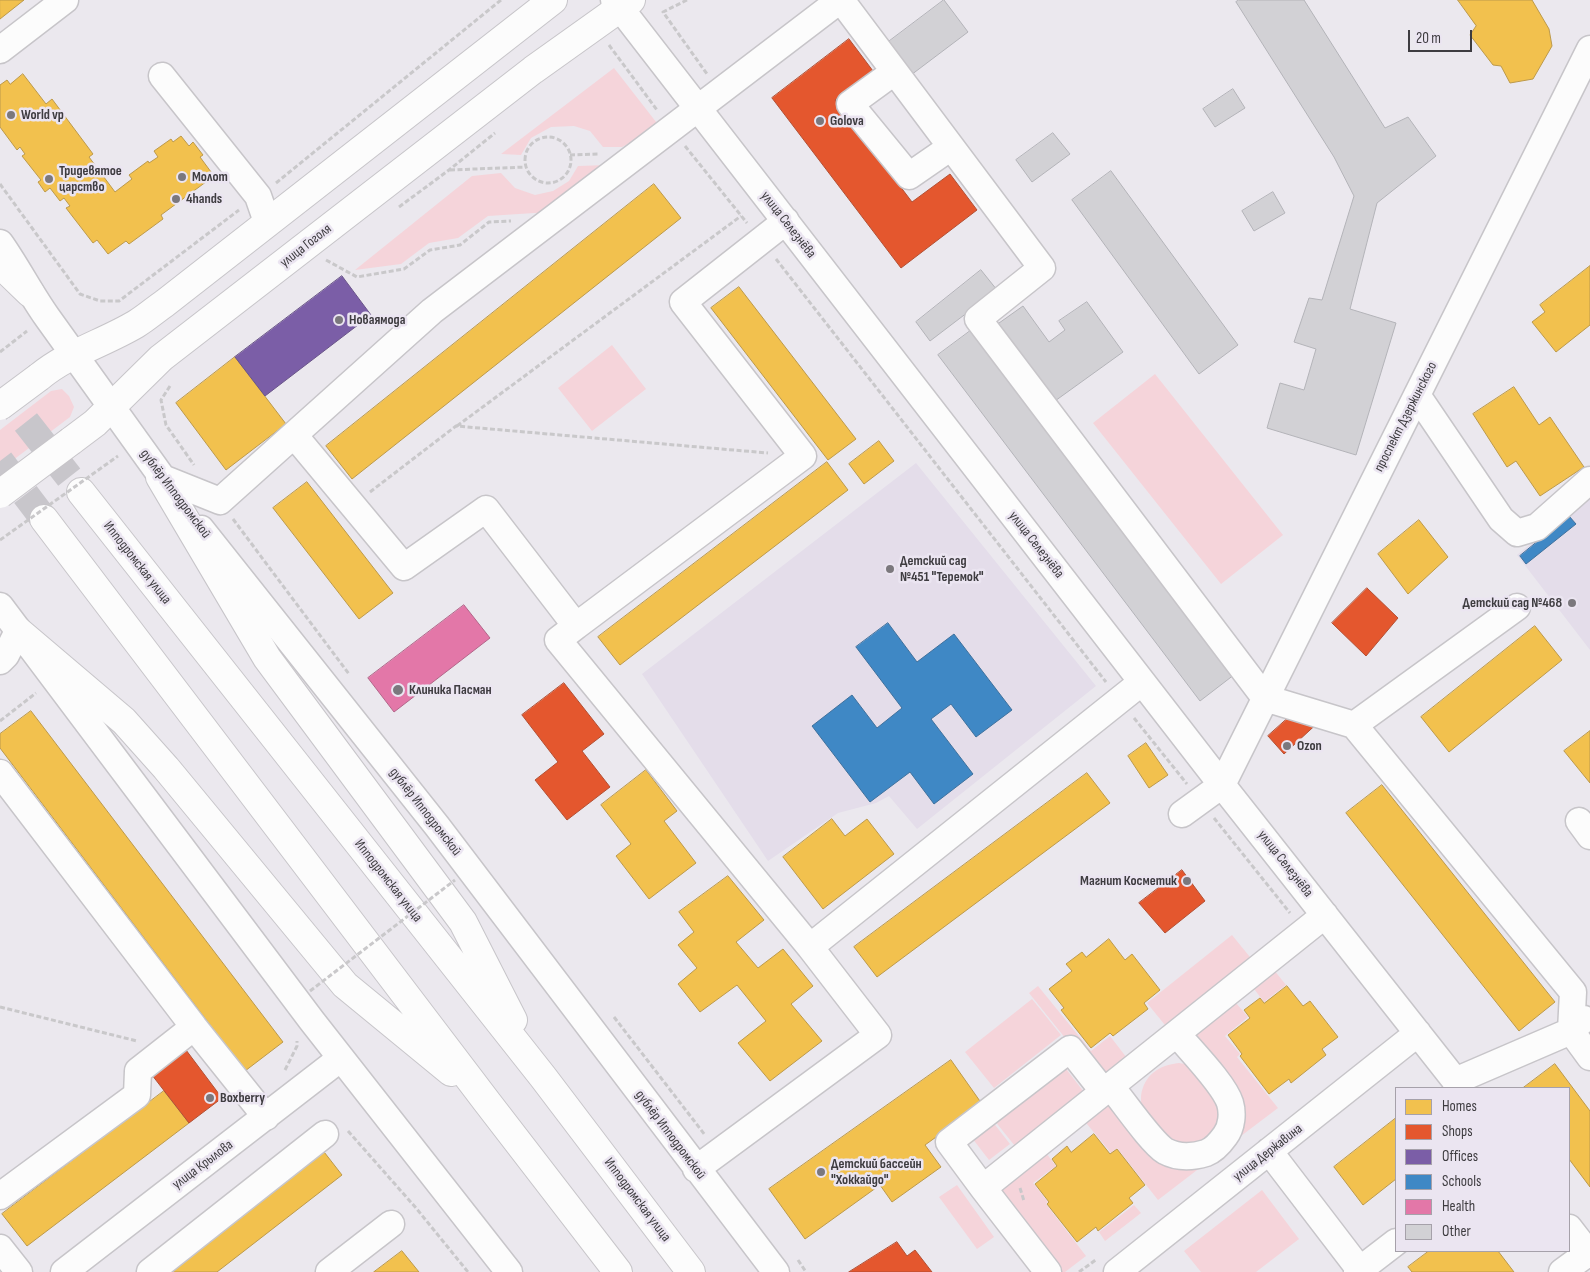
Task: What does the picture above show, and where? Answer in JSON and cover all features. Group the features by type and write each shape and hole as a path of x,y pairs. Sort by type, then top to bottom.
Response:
{"main road":[{"path":"0,406 52,366 135,324 165,303 553,0"},
{"name":"улица Гоголя","path":"0,494 95,423 162,358 621,2"},
{"path":"0,264 30,293"},
{"path":"160,477 267,658 463,922 543,1077"},
{"name":"Ипподромская улица","path":"81,492 543,1077 691,1272"},
{"path":"44,519 618,1272"},
{"path":"18,631 124,721 166,768 345,985 487,1102"}],"street":[{"path":"0,50 64,0"},
{"path":"160,477 220,501 432,311 840,0 1042,268 978,319 1265,698 1354,725 1573,992 1590,1056"},
{"name":"улица Селезнёва","path":"621,2 698,108 1142,682 1458,1085"},
{"name":"проспект Дзержинского","path":"1222,784 1416,395 1587,64"},
{"path":"894,72 850,104 909,176 951,147"},
{"path":"162,76 258,196 267,222"},
{"path":"696,1169 878,1035 810,947 558,640 803,456 683,302 786,221"},
{"path":"0,243 12,260 30,293 37,324 73,354"},
{"name":"дублёр Ипподромской","path":"73,354 160,477 437,826 776,1272"},
{"path":"1416,395 1501,520 1517,533 1537,527 1590,480"},
{"path":"294,435 404,567 486,509 576,626"},
{"path":"0,606 342,1058 509,1272"},
{"path":"1354,725 1517,607"},
{"path":"0,661 6,655 18,631"},
{"path":"810,947 1142,682"},
{"path":"0,773 194,1027 266,1117"},
{"path":"1182,814 1222,784"},
{"path":"983,1188 1325,915"},
{"path":"1458,1085 1581,1023"},
{"path":"0,1196 137,1095 138,1071 194,1027"},
{"name":"улица Державина","path":"1118,1272 1418,1033"},
{"path":"1048,1272 949,1142 1070,1049 1165,1151 1179,1156 1195,1156 1209,1152 1220,1143 1228,1132 1232,1116 1230,1103 1223,1089 1177,1034"},
{"name":"улица Крылова","path":"68,1271 342,1058"},
{"path":"150,1272 336,1132"},
{"path":"1269,1151 1367,1269 1395,1243"},
{"path":"329,1272 391,1224"},
{"path":"1562,1272 1589,1254 1570,1229"},
{"path":"0,1248 19,1272"}],"path":[{"path":"0,184 80,294 100,301 119,301 258,196 501,0"},
{"path":"687,0 663,12 719,92"},
{"path":"602,50 610,45 671,129 761,240 1120,700"},
{"path":"395,210 449,170 500,128"},
{"path":"542,138 556,139 562,143 570,155 568,170 564,176 550,183 535,179 526,167 526,153 535,141 542,138"},
{"path":"449,170 526,167"},
{"path":"352,506 456,426 741,216"},
{"path":"326,260 357,277 404,269 430,250 460,245 489,222 516,220"},
{"path":"318,266 334,254"},
{"path":"0,352 37,324"},
{"path":"166,425 161,400 170,385"},
{"path":"456,426 803,456"},
{"path":"0,540 118,456"},
{"path":"0,721 37,693"},
{"path":"310,991 455,880"},
{"path":"0,1007 166,1048"},
{"path":"286,1069 304,1087"},
{"path":"336,1132 416,1208 468,1272"},
{"path":"1018,1183 1027,1210"}],"shaded area":[{"path":"614,68 660,127 622,147 603,147 590,131 574,126 551,127 531,138 521,155 501,154"},
{"path":"607,165 550,212 488,216 458,238 429,243 401,264 355,270 472,176 501,173 515,188 535,195 553,191 569,181 578,166"},
{"path":"612,345 646,389 592,431 558,388"},
{"path":"1155,374 1283,535 1221,584 1093,423"},
{"path":"62,389 69,396 74,407 70,417 0,470 0,430 51,391"},
{"name":"Детский сад №451 \"Теремок\"","path":"916,463 1096,686 917,829 889,796 876,803 838,813 768,861 642,674"},
{"name":"Детский сад №468","path":"1590,495 1590,650 1517,555"},
{"path":"1232,935 1254,962 1169,1030 1147,1003"},
{"path":"1270,965 1286,985 1264,1002 1248,981"},
{"path":"1038,986 1091,1051 1110,1036 1130,1062 1102,1084 1029,993"},
{"path":"1230,996 1248,1017 1225,1036 1240,1054 1237,1057 1278,1108 1237,1139 1185,1033"},
{"path":"1032,999 1061,1035 994,1088 965,1052"},
{"path":"1179,1063 1190,1065 1224,1104 1216,1139 1181,1150 1145,1115 1141,1100 1145,1082 1154,1072 1165,1066"},
{"path":"1063,1065 1087,1096 1019,1151 994,1120"},
{"path":"1107,1093 1201,1167 1158,1200 1117,1148 1111,1153 1082,1118"},
{"path":"992,1121 1010,1144 989,1160 972,1138"},
{"path":"1043,1149 1056,1166 1033,1183 1048,1202 1046,1204 1086,1256 1065,1272 1052,1272 986,1188"},
{"path":"957,1185 994,1237 977,1249 939,1197"},
{"path":"1262,1190 1299,1239 1256,1272 1201,1272 1184,1251"},
{"path":"1134,1205 1141,1213 1105,1241 1099,1232"}],"building: Homes":[{"path":"0,0 24,0 0,19"},
{"path":"1458,0 1532,0 1549,29 1552,46 1533,79 1510,83 1501,66 1493,65 1470,35 1476,26"},
{"path":"23,74 46,104 52,99 93,154 89,157 115,192 132,179 129,175 148,161 149,163 158,157 154,151 171,139 173,142 181,136 189,146 193,142 203,155 200,157 214,176 161,215 163,219 129,244 126,241 108,254 97,240 93,243 66,208 70,206 64,198 60,201 50,188 45,192 38,182 41,180 22,156 25,154 20,147 17,150 0,127 0,85 7,80 10,84"},
{"path":"654,184 681,218 352,479 326,446"},
{"path":"1590,266 1590,325 1556,352 1532,322 1545,312 1540,305"},
{"path":"739,287 856,439 828,460 711,308"},
{"path":"235,357 286,424 226,470 176,403"},
{"path":"1514,387 1539,425 1550,417 1584,467 1540,496 1516,461 1507,467 1473,414"},
{"path":"879,441 894,461 864,484 849,464"},
{"path":"827,462 848,490 620,665 598,637"},
{"path":"307,482 393,593 359,619 273,508"},
{"path":"1419,520 1448,557 1408,594 1378,554"},
{"path":"1535,626 1562,660 1449,752 1421,717"},
{"path":"31,711 283,1042 245,1071 0,748 0,734"},
{"path":"1590,731 1590,783 1564,751"},
{"path":"1146,743 1168,775 1149,788 1128,756"},
{"path":"646,770 677,811 664,821 696,863 649,899 616,856 631,844 601,805"},
{"path":"1087,773 1110,803 877,977 854,947"},
{"path":"1382,785 1555,1002 1519,1031 1346,813"},
{"path":"832,819 845,836 867,819 894,854 823,909 783,857"},
{"path":"728,876 764,920 736,942 758,968 783,949 813,986 791,1004 822,1041 770,1081 738,1043 766,1021 737,985 700,1012 678,984 697,968 678,945 694,932 679,912"},
{"path":"1109,939 1125,960 1132,954 1160,990 1144,1003 1148,1009 1113,1036 1110,1033 1091,1048 1061,1010 1064,1008 1049,989 1072,971 1066,964 1082,952 1086,957"},
{"path":"1287,986 1303,1006 1310,1001 1338,1037 1322,1049 1326,1055 1291,1083 1289,1079 1269,1094 1240,1056 1242,1054 1228,1035 1250,1018 1244,1010 1260,998 1264,1003"},
{"path":"951,1060 982,1104 925,1145 941,1167 892,1202 880,1185 805,1239 769,1189"},
{"path":"1555,1064 1590,1111 1590,1187 1570,1160 1570,1087 1524,1087"},
{"path":"164,1091 189,1123 27,1246 2,1214"},
{"path":"1395,1119 1395,1180 1363,1205 1334,1167"},
{"path":"1094,1134 1110,1154 1117,1149 1145,1185 1129,1198 1133,1203 1098,1231 1096,1227 1077,1242 1047,1204 1049,1202 1035,1184 1057,1166 1052,1159 1067,1146 1071,1152"},
{"path":"321,1148 342,1175 217,1272 161,1272"},
{"path":"402,1251 419,1272 374,1272"},
{"path":"1428,1252 1499,1252 1514,1272 1412,1272 1408,1267"}],"building: Shops":[{"path":"849,39 873,71 835,100 912,202 950,174 977,210 901,268 772,98"},
{"path":"1367,588 1398,618 1366,656 1332,623"},
{"path":"564,683 604,734 582,751 610,787 567,820 535,780 558,762 522,715"},
{"path":"1306,702 1322,719 1284,754 1268,736"},
{"path":"1182,870 1205,901 1165,933 1139,903"},
{"path":"186,1050 222,1098 189,1123 152,1075"},
{"path":"897,1242 907,1256 915,1250 932,1272 849,1272"}],"building: Offices":[{"path":"342,276 371,315 265,396 235,357"}],"building: Schools":[{"path":"1569,516 1576,524 1526,564 1520,556"},
{"path":"888,623 917,662 954,634 1012,710 976,737 951,704 931,719 973,774 934,804 910,772 870,802 812,726 852,695 877,728 902,708 856,647"}],"building: Health":[{"path":"464,605 490,638 394,712 368,678"}],"building: Other":[{"path":"944,0 968,32 911,75 887,43"},
{"path":"1239,0 1304,0 1385,128 1408,117 1436,156 1377,203 1350,309 1396,323 1356,455 1267,428 1280,383 1304,390 1316,349 1294,342 1309,298 1322,300 1354,196 1334,157 1236,2"},
{"path":"1233,89 1245,108 1215,127 1203,109"},
{"path":"1053,133 1070,154 1032,182 1016,160"},
{"path":"1111,171 1238,345 1199,374 1072,200"},
{"path":"1273,192 1285,213 1254,231 1242,211"},
{"path":"981,270 997,290 930,341 916,322"},
{"path":"1087,302 1123,352 1048,406 992,328 1023,306 1049,342 1065,330 1059,321"},
{"path":"977,326 1239,671 1200,701 938,355"}],"tunnel":[{"path":"0,389 81,492"},
{"path":"0,461 44,519"}],"place":[{"name":"World vp","path":"11,115"},
{"name":"Golova","path":"820,121"},
{"name":"Молот","path":"182,177"},
{"name":"Тридевятое царство","path":"49,179"},
{"name":"4hands","path":"176,199"},
{"name":"Новаямода","path":"339,320"},
{"name":"Детский сад №451 \"Теремок\"","path":"890,569"},
{"name":"Детский сад №468","path":"1572,603"},
{"name":"Клиника Пасман","path":"398,690"},
{"name":"Ozon","path":"1287,746"},
{"name":"Магнит Косметик","path":"1187,881"},
{"name":"Boxberry","path":"210,1098"},
{"name":"Детский бассейн \"Хоккайдо\"","path":"821,1172"}]}
